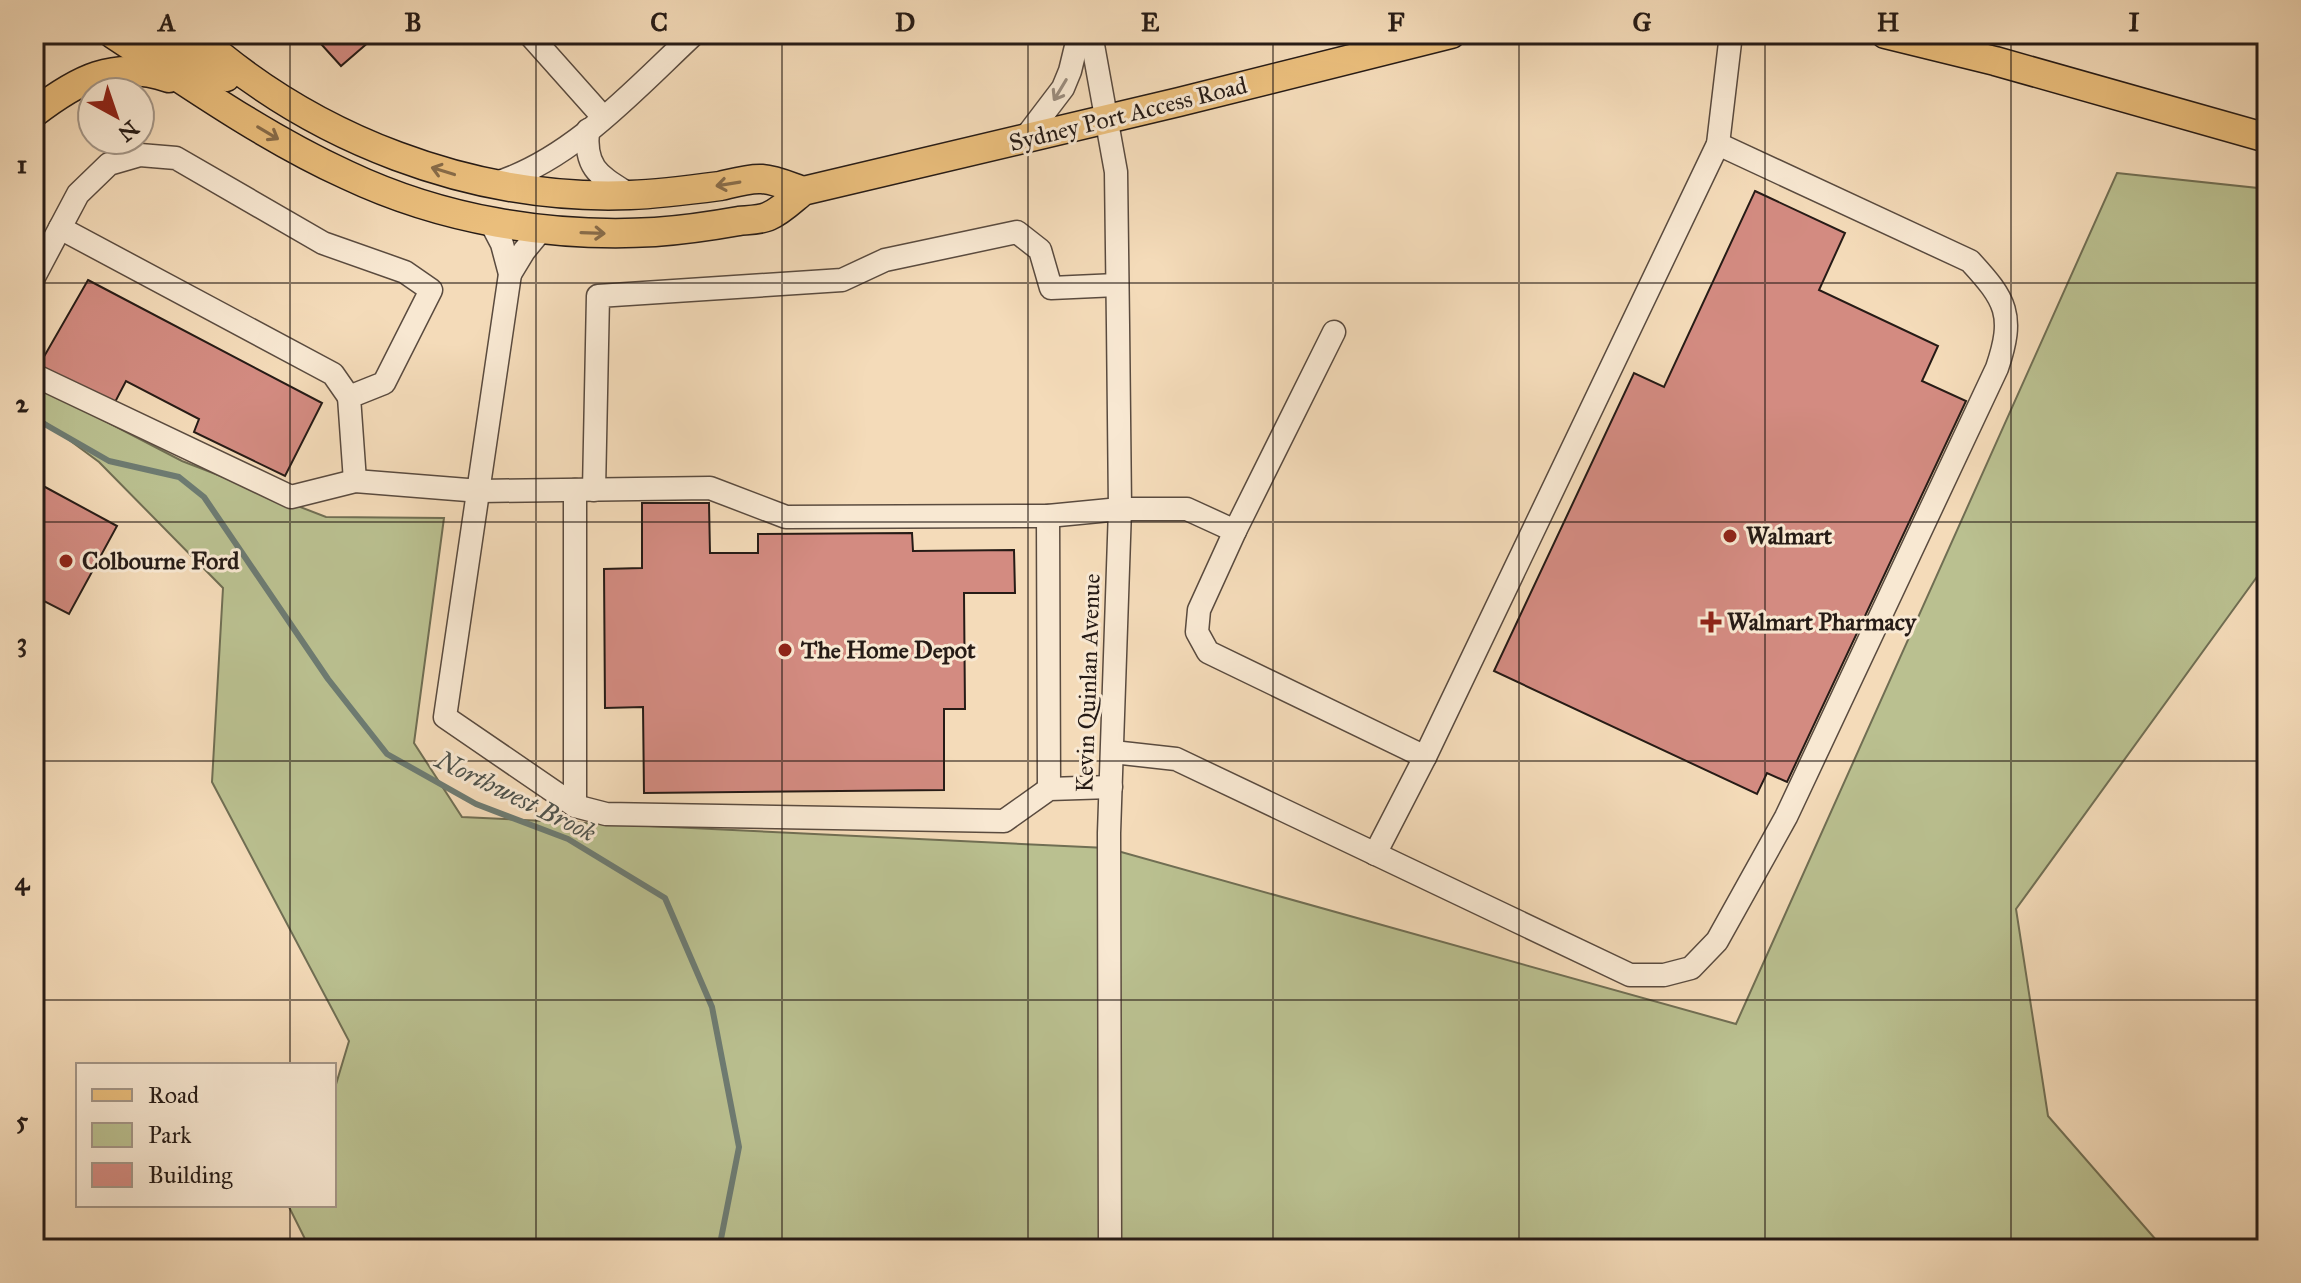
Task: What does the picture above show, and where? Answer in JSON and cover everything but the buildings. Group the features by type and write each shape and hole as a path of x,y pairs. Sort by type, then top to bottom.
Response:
{"main road":[{"name":"Sydney Port Access Road","path":"113,34 277,138 347,175 422,204 490,221 542,229 628,234 768,217 803,191 1451,34"},
{"path":"152,34 300,118 394,154"},
{"name":"Sydney Port Access Road","path":"195,34 246,75 313,120 394,154 493,184 561,194 630,195 762,179 803,191"},
{"path":"219,34 285,91 328,121 394,154"},
{"path":"1885,34 1995,61 2267,138"},
{"path":"34,113 85,80 108,72 131,70 153,73 201,92"}],"street":[{"path":"529,34 596,124"},
{"path":"493,184 542,164 596,124 694,34"},
{"path":"1025,138 1063,88 1079,34"},
{"name":"Kevin Quinlan Avenue","path":"1091,34 1116,172 1120,509 1109,833 1110,1249"},
{"path":"1375,854 1425,757 1718,144 1731,34"},
{"path":"596,124 586,148 591,165 602,177 630,195"},
{"path":"1113,752 1176,759 1630,975 1664,975 1691,968 1717,941 1786,817 1997,368 2005,345 2007,316 1996,290 1970,261 1718,144"},
{"path":"34,277 78,194 109,164 140,155 176,158 323,243 405,272 431,290 384,383 349,397"},
{"path":"490,221 502,244 510,274 445,717 575,806 606,814 1004,821 1049,789 1111,787"},
{"path":"60,228 333,374 349,397 355,481"},
{"path":"510,274 542,229"},
{"path":"575,806 584,490 598,296 842,280 885,260 1017,232 1040,250 1051,288 1117,285"},
{"path":"1334,332 1235,531 1199,610 1197,632 1208,652 1425,757"},
{"path":"34,375 291,497 355,481 480,491 710,488 786,517 1048,516 1120,509 1187,509 1235,531"},
{"path":"1048,516 1049,789"}],"green space":[{"path":"2117,173 2267,189 2267,563 2016,909 2048,1116 2164,1249 310,1249 289,1207 336,1207 336,1084 349,1041 212,782 223,588 99,462 34,414 34,384 182,461 326,517 444,518 414,743 462,817 1107,848 1736,1024"}],"waterway":[{"name":"Northwest Brook","path":"34,418 109,461 179,477 204,497 328,679 387,754 476,804 568,839 665,898 712,1007 739,1147 719,1249"}],"place":[{"name":"Walmart","path":"1730,536"},
{"name":"Colbourne Ford","path":"66,561"},
{"name":"Walmart Pharmacy","path":"1711,622"},
{"name":"The Home Depot","path":"785,650"}]}
